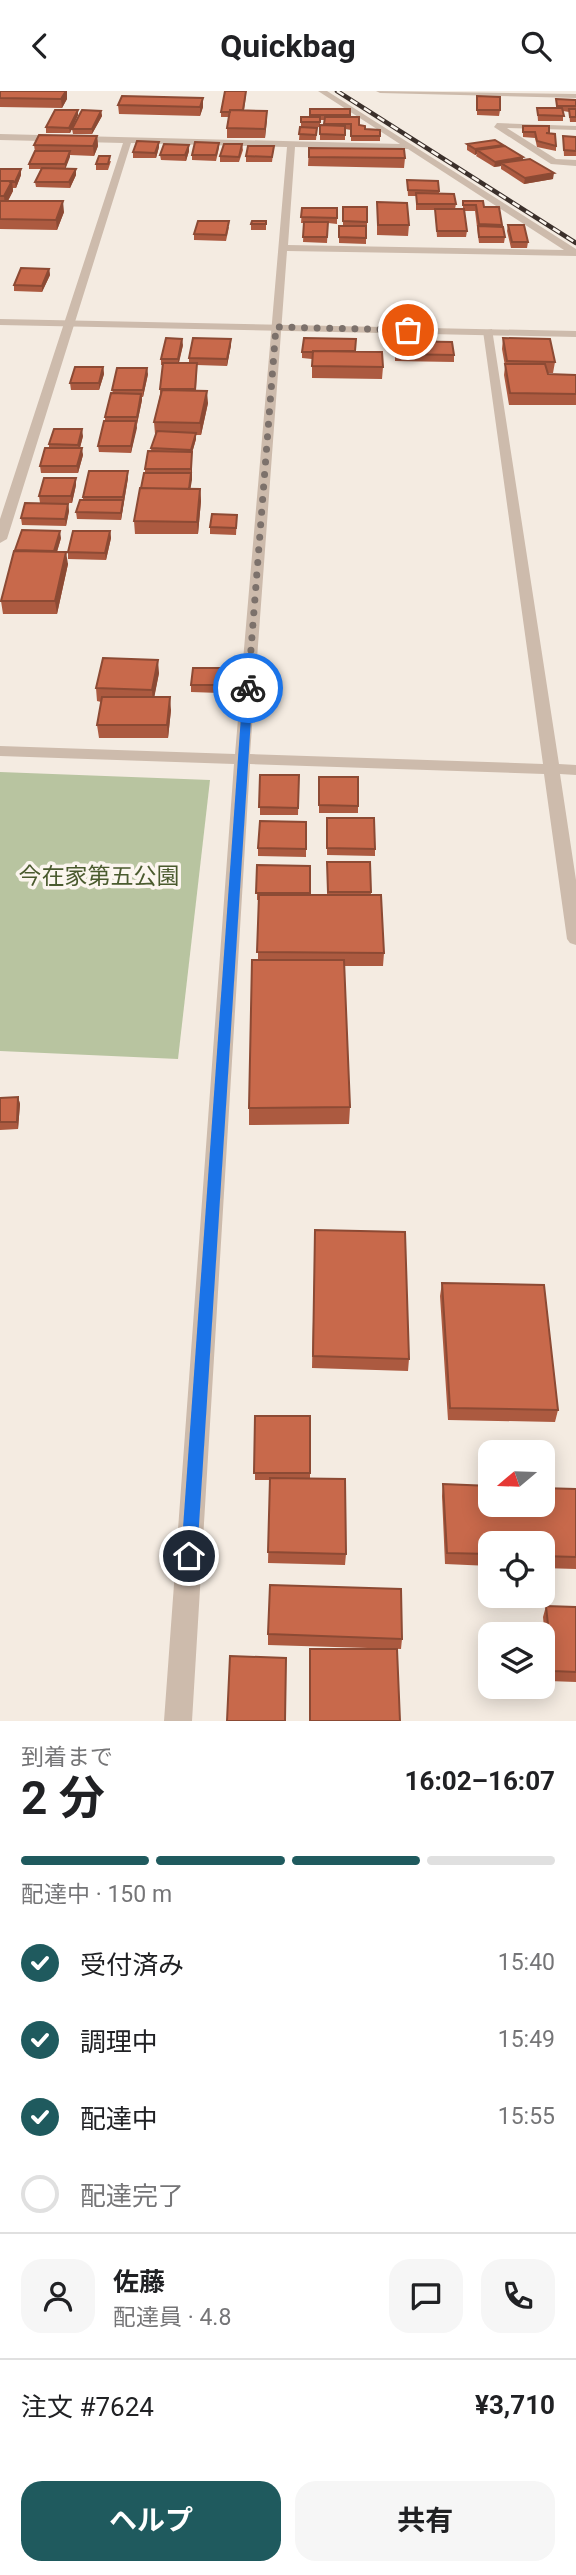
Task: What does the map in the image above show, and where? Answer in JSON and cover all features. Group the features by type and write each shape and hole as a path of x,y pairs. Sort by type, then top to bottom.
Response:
{"street":[{"path":"322,91 576,253"},
{"path":"380,91 576,96"},
{"path":"576,128 497,125 554,162 576,163"},
{"path":"0,137 410,147"},
{"path":"0,539 128,140"},
{"path":"178,1721 242,761 291,145"},
{"path":"282,248 576,253"},
{"path":"0,322 576,334"},
{"path":"488,331 576,939"},
{"path":"0,751 576,770"}],"green space":[{"name":"今在家第五公園","path":"0,772 210,780 178,1059 0,1051"}],"building":[{"path":"0,91 66,91 61,99 0,98"},
{"path":"225,91 246,91 243,110 221,112"},
{"path":"122,96 203,98 200,107 118,105"},
{"path":"477,96 500,97 500,110 477,110"},
{"path":"556,99 576,100 576,106 557,106"},
{"path":"537,108 562,108 564,116 538,115"},
{"path":"310,109 350,109 350,115 310,115"},
{"path":"569,109 576,109 576,117 570,117"},
{"path":"55,110 78,110 69,128 46,127"},
{"path":"82,110 101,111 92,129 72,129"},
{"path":"230,110 267,111 265,129 227,128"},
{"path":"301,117 320,117 320,122 301,122"},
{"path":"325,117 359,117 359,125 365,126 365,129 380,130 380,136 351,136 351,124 324,124"},
{"path":"320,125 345,126 345,135 320,134"},
{"path":"523,126 549,126 549,133 546,133 555,134 556,146 537,141 535,132 523,132"},
{"path":"300,127 317,128 316,135 299,134"},
{"path":"39,135 97,136 93,146 34,145"},
{"path":"563,136 576,137 576,151 564,150"},
{"path":"495,140 503,145 475,149 467,144"},
{"path":"137,141 159,142 155,153 133,152"},
{"path":"195,142 219,143 216,155 192,155"},
{"path":"164,144 189,145 185,155 160,155"},
{"path":"224,144 242,144 239,157 220,156"},
{"path":"248,146 274,146 272,157 246,156"},
{"path":"505,146 523,157 495,162 477,150"},
{"path":"309,148 404,149 405,158 309,157"},
{"path":"35,151 70,151 65,164 29,164"},
{"path":"99,156 110,156 108,164 96,164"},
{"path":"530,159 554,173 525,178 501,163"},
{"path":"42,168 76,169 69,182 35,182"},
{"path":"0,169 21,169 15,182 11,182 0,181"},
{"path":"407,180 438,181 439,191 408,190"},
{"path":"0,181 12,181 4,196 0,196"},
{"path":"416,193 454,194 456,204 417,204"},
{"path":"0,201 63,201 56,220 0,219"},
{"path":"463,201 483,201 484,207 499,207 502,225 479,224 476,205 463,205"},
{"path":"377,202 407,203 409,225 378,225"},
{"path":"343,207 367,207 367,222 343,221"},
{"path":"302,208 337,208 337,218 301,217"},
{"path":"435,209 464,209 467,231 437,231"},
{"path":"198,221 229,221 226,235 194,234"},
{"path":"252,221 266,221 266,224 251,224"},
{"path":"304,222 328,222 327,237 303,237"},
{"path":"508,225 524,225 528,242 512,242"},
{"path":"339,226 366,226 366,238 339,237"},
{"path":"478,226 503,227 505,237 479,237"},
{"path":"21,268 49,269 42,286 14,285"},
{"path":"166,338 182,339 178,359 161,359"},
{"path":"193,338 231,339 227,359 189,358"},
{"path":"304,338 356,339 355,351 302,352"},
{"path":"503,338 550,339 555,362 507,361"},
{"path":"395,341 452,342 454,355 396,354"},
{"path":"313,351 382,352 383,367 312,366"},
{"path":"163,363 197,363 195,389 160,389"},
{"path":"505,364 545,364 548,374 576,375 576,394 510,393"},
{"path":"75,367 103,367 99,383 70,383"},
{"path":"117,368 147,368 143,390 112,390"},
{"path":"162,390 207,391 200,423 154,422"},
{"path":"111,393 141,394 137,417 105,417"},
{"path":"104,421 136,421 131,446 98,446"},
{"path":"54,429 82,429 78,445 49,444"},
{"path":"157,431 196,433 191,450 151,448"},
{"path":"45,448 82,448 77,466 40,466"},
{"path":"148,451 192,452 191,469 145,469"},
{"path":"89,471 128,471 123,497 83,497"},
{"path":"144,473 191,473 189,489 141,488"},
{"path":"44,478 76,478 71,496 39,496"},
{"path":"140,488 200,489 197,522 134,521"},
{"path":"80,500 123,500 121,513 76,512"},
{"path":"25,503 68,504 65,519 21,518"},
{"path":"212,514 237,515 236,528 210,527"},
{"path":"22,530 60,531 54,551 15,550"},
{"path":"73,531 110,531 105,553 68,552"},
{"path":"14,551 66,552 55,601 1,601"},
{"path":"103,658 158,660 152,690 96,688"},
{"path":"193,668 221,668 219,685 191,685"},
{"path":"102,697 170,697 167,725 97,725"},
{"path":"260,775 299,775 298,808 259,807"},
{"path":"319,777 358,777 358,806 319,805"},
{"path":"327,818 374,818 375,849 327,848"},
{"path":"260,821 306,822 306,849 258,848"},
{"path":"327,862 370,862 371,892 328,892"},
{"path":"257,865 310,866 310,893 256,893"},
{"path":"259,895 381,895 384,953 257,952"},
{"path":"252,960 344,960 350,1107 249,1108"},
{"path":"18,1097 17,1122 0,1122 0,1098"},
{"path":"315,1230 405,1232 409,1359 313,1356"},
{"path":"442,1283 544,1285 558,1410 450,1408"},
{"path":"255,1416 310,1416 310,1473 254,1473"},
{"path":"270,1478 345,1479 346,1554 268,1552"},
{"path":"443,1484 478,1485 478,1517 555,1517 555,1488 576,1489 576,1557 555,1556 555,1531 478,1531 478,1554 447,1553"},
{"path":"270,1585 401,1589 402,1639 268,1634"},
{"path":"576,1607 576,1672 555,1671 555,1622 548,1622 546,1608"},
{"path":"310,1649 397,1649 400,1721 310,1721"},
{"path":"230,1656 286,1658 285,1721 227,1721"}],"railway":[{"path":"337,91 576,243"}],"way so far":[{"path":"248,688 276,327 408,330"}],"route":[{"path":"189,1556 248,688"}]}
